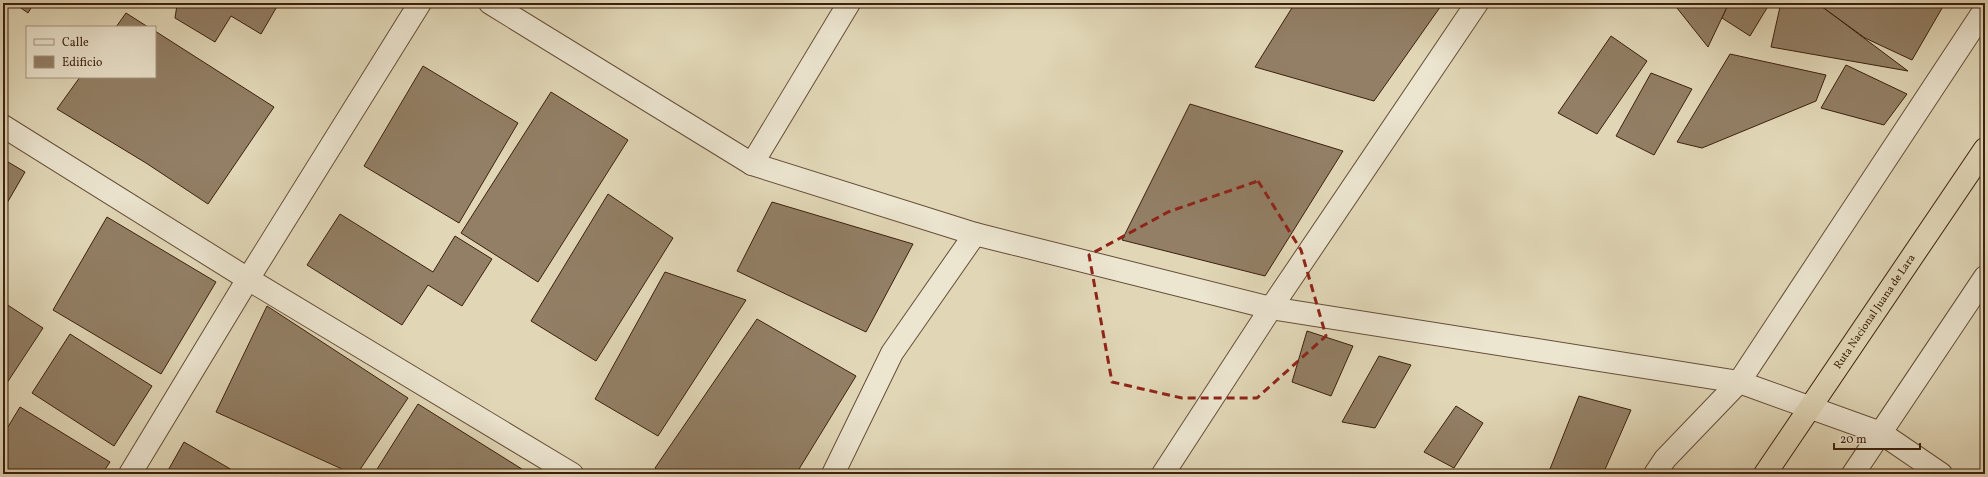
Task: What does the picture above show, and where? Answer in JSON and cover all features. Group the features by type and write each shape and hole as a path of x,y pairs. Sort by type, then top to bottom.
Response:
{"highway":[{"name":"Ruta Nacional Juana de Lara","path":"1765,474 1985,149"}],"street":[{"path":"130,474 248,278 420,3"},
{"path":"490,3 752,164 975,234 1271,308 1739,382 1881,433 1941,474"},
{"path":"752,164 849,3"},
{"path":"1163,474 1271,308 1477,3"},
{"path":"1655,474 1665,459 1739,382 1985,9"},
{"path":"3,126 248,278 572,474"},
{"path":"833,474 892,353 975,234"},
{"path":"1853,474 1985,277"}],"highlighted area":[{"path":"1258,181 1301,250 1326,336 1257,398 1182,398 1112,382 1089,255 1168,212"}],"building":[{"path":"14,3 34,3 28,13"},
{"path":"174,3 279,3 261,34 231,16 215,42 175,18 177,5"},
{"path":"1295,3 1443,3 1374,101 1255,67"},
{"path":"1673,3 1729,3 1708,47"},
{"path":"1729,3 1770,3 1750,36 1722,18"},
{"path":"1791,3 1817,3 1908,71 1771,47 1780,7"},
{"path":"1817,3 1945,3 1912,60 1865,38"},
{"path":"126,13 146,26 117,26"},
{"path":"156,32 274,107 208,204 146,163 57,109 79,78 156,78"},
{"path":"1611,36 1647,61 1597,134 1558,113"},
{"path":"1730,54 1826,75 1816,101 1702,148 1677,142"},
{"path":"1846,65 1907,94 1884,125 1821,108"},
{"path":"423,66 518,123 459,223 364,166"},
{"path":"1651,73 1692,89 1654,155 1616,136"},
{"path":"551,92 628,140 538,282 461,233"},
{"path":"1190,104 1343,151 1265,276 1122,240"},
{"path":"3,159 25,172 3,210"},
{"path":"608,194 673,238 596,361 531,321"},
{"path":"772,202 913,244 866,332 737,271"},
{"path":"340,214 433,272 455,236 492,259 462,306 428,285 402,325 307,265"},
{"path":"107,217 216,282 161,374 53,310"},
{"path":"665,272 746,300 658,436 595,399"},
{"path":"3,302 43,328 3,389"},
{"path":"267,306 408,398 357,474 353,474 216,412"},
{"path":"757,319 856,376 796,474 663,474 655,468"},
{"path":"1307,331 1353,346 1331,396 1292,382"},
{"path":"70,334 152,386 114,446 32,393"},
{"path":"1379,356 1411,365 1375,428 1342,422"},
{"path":"1579,396 1631,410 1603,474 1548,474"},
{"path":"418,404 525,471 523,474 374,474"},
{"path":"1456,406 1483,423 1454,468 1424,452"},
{"path":"20,407 110,462 102,474 3,474 3,435"},
{"path":"184,442 239,474 166,474"}]}
